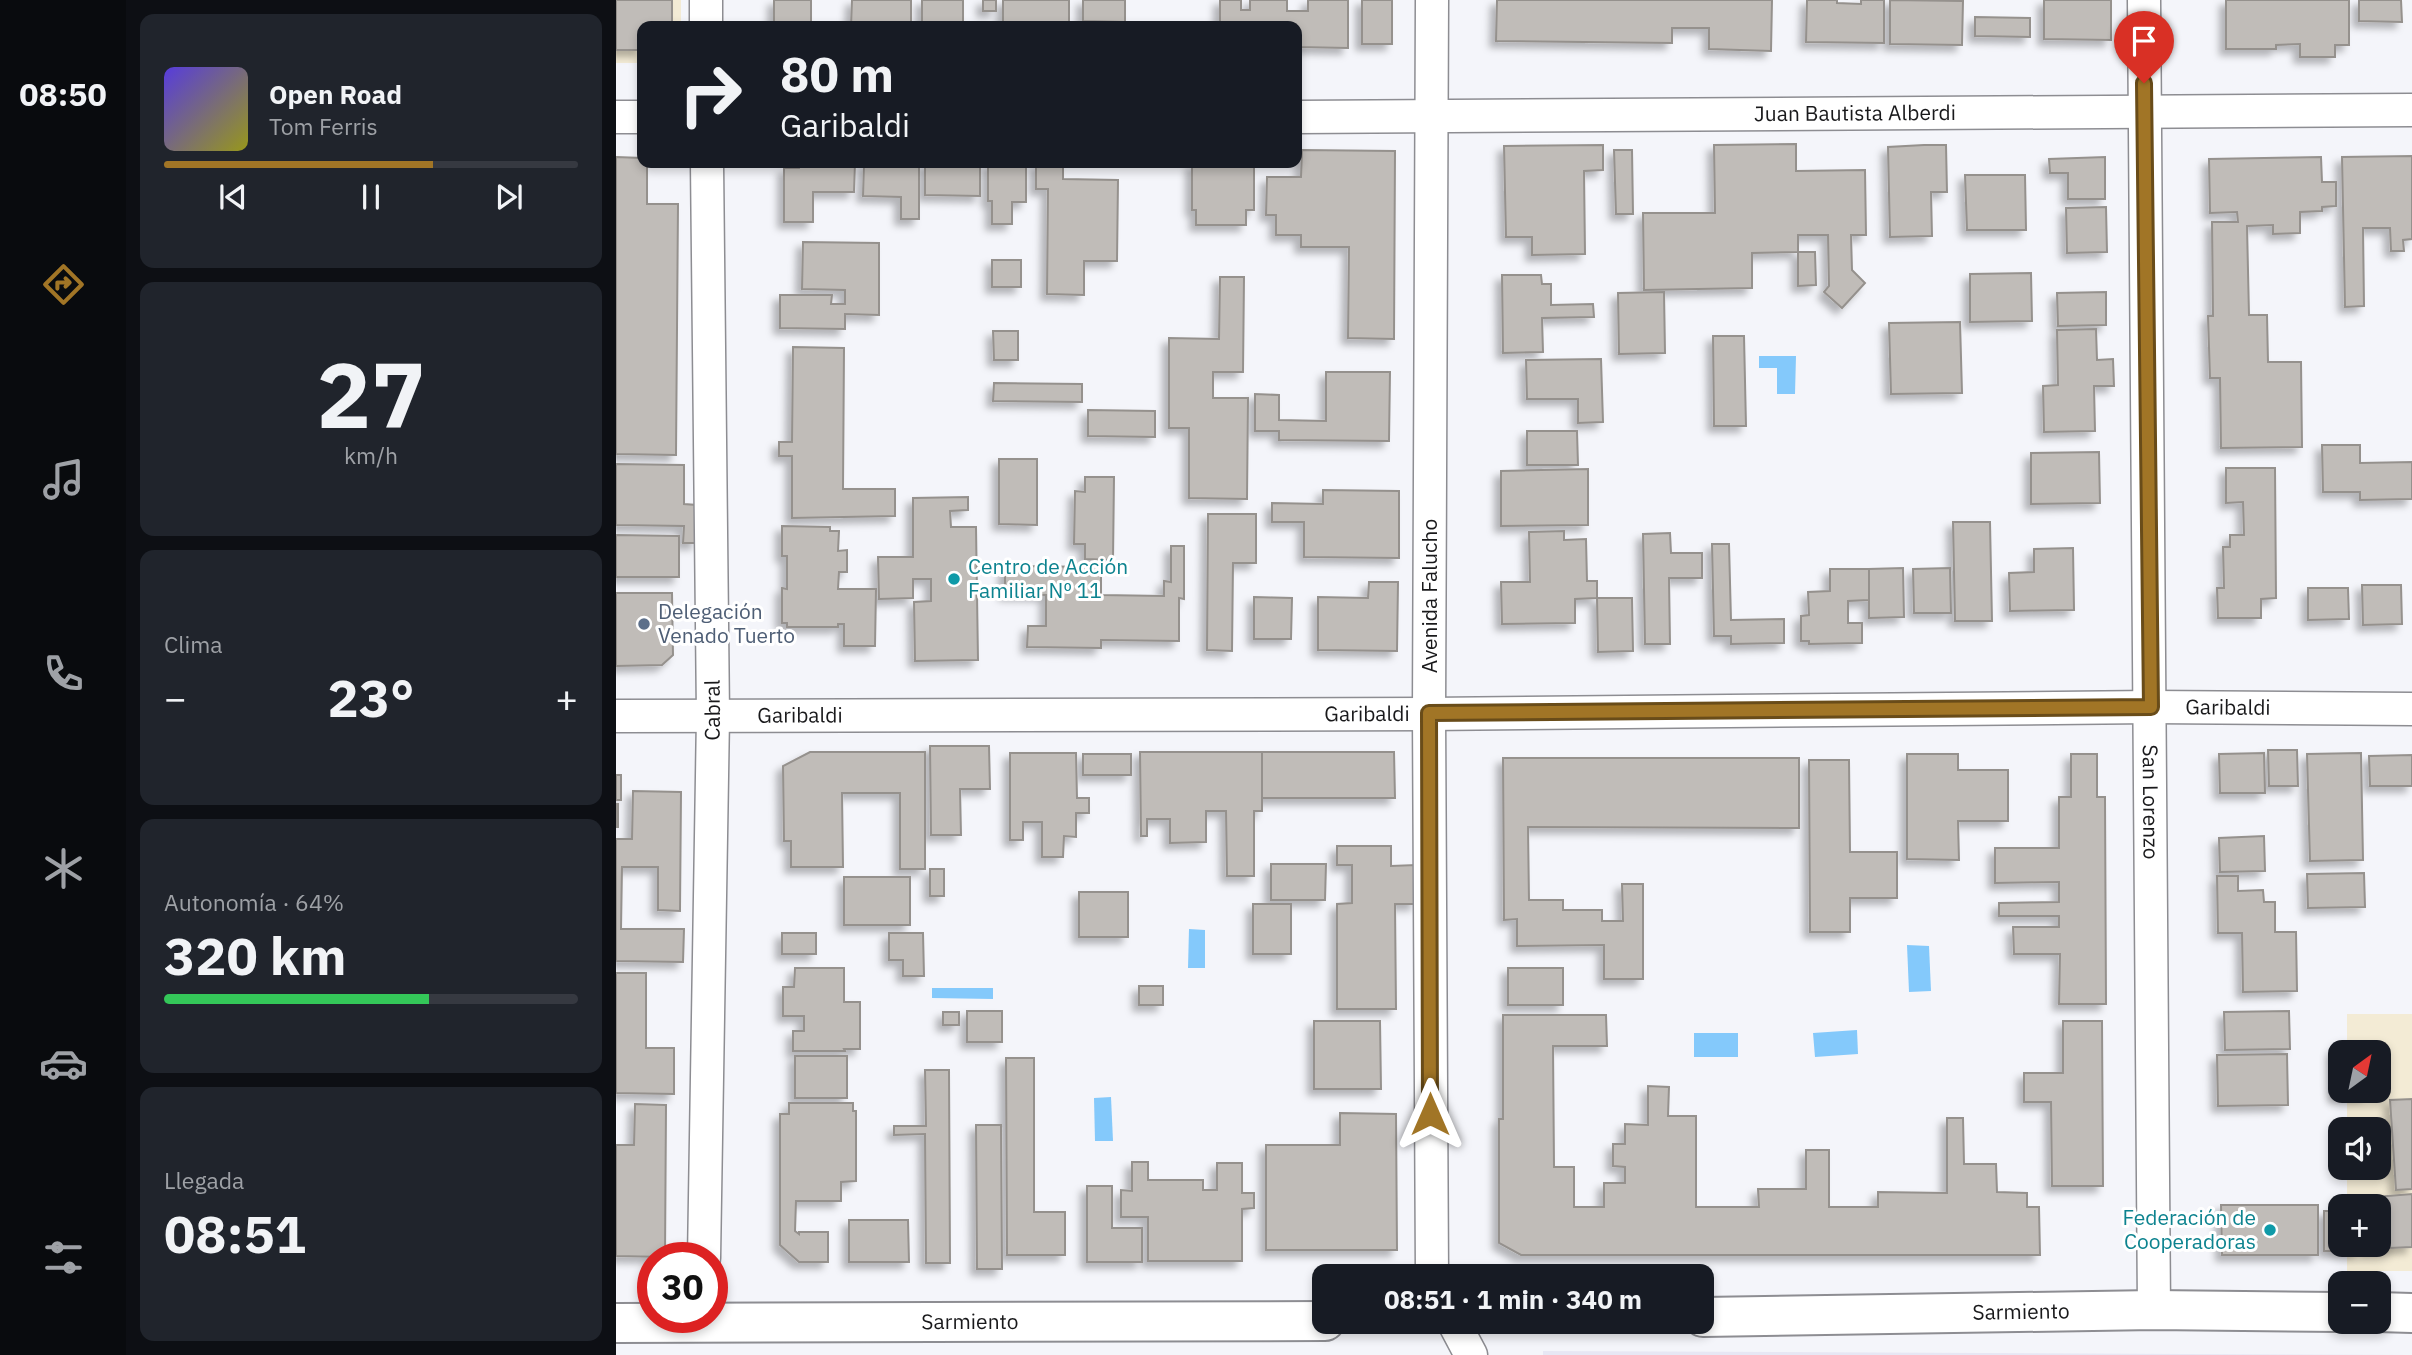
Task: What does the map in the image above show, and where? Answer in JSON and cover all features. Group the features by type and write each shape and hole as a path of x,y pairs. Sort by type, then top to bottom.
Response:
{"street":[{"path":"706,0 706,21"},
{"name":"Avenida Falucho","path":"1432,0 1429,713 1432,1264"},
{"name":"San Lorenzo","path":"2144,0 2154,1310"},
{"name":"Juan Bautista Alberdi","path":"1302,117 2412,110"},
{"path":"616,117 637,117"},
{"name":"Cabral","path":"704,1242 713,716 707,168"},
{"name":"Garibaldi","path":"616,716 2151,707 2412,709"},
{"name":"Sarmiento","path":"1714,1317 2154,1310 2328,1312"},
{"path":"2391,1312 2412,1313"},
{"name":"Sarmiento","path":"728,1320 1312,1321"},
{"name":"Sarmiento","path":"616,1323 637,1322"},
{"path":"1460,1334 1471,1355"}],"shaded area":[{"path":"616,0 681,0 681,21 637,21 637,63 616,63"},
{"path":"2347,1014 2412,1014 2412,1271 2347,1271 2347,1257 2391,1257 2391,1194 2347,1194 2347,1180 2391,1180 2391,1117 2347,1117 2347,1103 2391,1103 2391,1040 2347,1040"},
{"path":"1543,1351 2412,1355 1543,1355"}],"water":[{"path":"1759,356 1796,356 1795,394 1777,394 1777,368 1759,368"},
{"path":"1189,929 1205,930 1205,968 1188,968"},
{"path":"1907,945 1929,946 1931,991 1909,992"},
{"path":"932,988 993,988 993,999 932,998"},
{"path":"1857,1030 1858,1054 1815,1057 1813,1033"},
{"path":"1694,1033 1738,1033 1738,1057 1694,1057"},
{"path":"1111,1097 1113,1141 1095,1141 1094,1098"}],"building":[{"path":"616,0 672,0 672,21 637,21 637,50 616,50"},
{"path":"774,0 811,0 811,21 774,21"},
{"path":"852,0 911,0 911,21 851,21"},
{"path":"922,0 963,0 963,21 922,21"},
{"path":"983,0 996,0 996,11 983,11"},
{"path":"1003,0 1069,0 1069,21 1003,21"},
{"path":"1083,0 1125,0 1125,21 1083,21"},
{"path":"1220,0 1241,0 1241,10 1250,10 1250,0 1287,0 1287,11 1308,11 1308,0 1348,0 1348,48 1302,47 1302,21 1220,21"},
{"path":"1362,0 1392,0 1392,44 1362,44"},
{"path":"1497,0 1772,0 1771,51 1709,49 1709,28 1672,28 1672,43 1496,41"},
{"path":"1807,0 1837,0 1837,3 1861,4 1861,0 1884,0 1884,43 1806,42"},
{"path":"1890,0 1963,1 1962,45 1890,44"},
{"path":"2044,0 2111,0 2111,40 2044,39"},
{"path":"2226,0 2349,0 2349,45 2335,45 2335,57 2300,57 2300,44 2276,45 2276,49 2226,49"},
{"path":"2359,0 2401,0 2402,22 2359,21"},
{"path":"1975,17 2030,18 2030,37 1975,36"},
{"path":"1796,144 1796,171 1865,170 1866,235 1851,235 1852,270 1865,283 1842,308 1824,292 1829,286 1828,235 1798,235 1798,252 1752,253 1752,288 1644,290 1643,213 1715,213 1714,145"},
{"path":"1603,145 1603,170 1584,171 1585,254 1532,255 1532,237 1506,237 1504,146"},
{"path":"1946,145 1947,192 1931,192 1932,236 1890,237 1888,147"},
{"path":"1302,150 1395,151 1394,339 1348,338 1349,247 1301,247 1301,235 1276,235 1276,215 1266,215 1267,177 1301,177"},
{"path":"1614,150 1632,150 1633,214 1616,214"},
{"path":"2412,156 2412,239 2403,240 2404,251 2391,251 2390,228 2363,228 2364,306 2345,307 2342,157"},
{"path":"616,157 637,158 637,168 647,168 647,204 678,204 676,455 616,454"},
{"path":"2105,157 2105,199 2068,199 2068,173 2050,173 2049,159"},
{"path":"2321,157 2322,182 2336,182 2336,206 2322,207 2322,211 2300,212 2300,233 2273,234 2273,225 2247,226 2249,315 2267,315 2268,362 2301,362 2302,447 2221,448 2220,378 2210,378 2208,316 2213,316 2212,222 2238,222 2237,212 2210,213 2209,159"},
{"path":"784,168 855,168 854,192 813,192 813,222 784,222"},
{"path":"864,168 919,168 919,219 901,219 901,197 863,196"},
{"path":"925,168 980,168 980,196 925,195"},
{"path":"988,168 1026,168 1026,202 1012,202 1012,224 992,224 992,201 988,201"},
{"path":"1036,168 1063,168 1063,179 1118,180 1117,261 1084,261 1084,295 1047,294 1048,189 1036,189"},
{"path":"1192,168 1254,168 1254,210 1246,210 1246,225 1196,225 1196,210 1192,210"},
{"path":"1965,175 2025,175 2026,230 1967,230"},
{"path":"2106,207 2107,252 2067,253 2066,208"},
{"path":"803,242 879,243 879,315 845,314 845,329 780,328 780,295 832,295 831,304 845,304 845,290 802,289"},
{"path":"1798,252 1815,252 1816,285 1798,286"},
{"path":"992,260 1021,260 1021,287 992,287"},
{"path":"2031,273 2032,321 1970,322 1970,274"},
{"path":"1502,275 1541,275 1542,284 1551,284 1551,305 1593,304 1594,317 1542,318 1543,352 1503,353"},
{"path":"1220,277 1244,277 1243,372 1213,372 1213,398 1248,398 1247,499 1189,498 1189,428 1169,428 1169,338 1219,339"},
{"path":"1664,292 1665,353 1619,354 1618,293"},
{"path":"2106,292 2106,325 2058,326 2057,293"},
{"path":"1960,322 1962,393 1891,394 1889,323"},
{"path":"2096,329 2097,360 2113,359 2114,386 2094,386 2095,431 2044,432 2043,386 2058,385 2057,330"},
{"path":"993,331 1018,331 1018,360 994,360"},
{"path":"1713,336 1744,336 1746,426 1714,426"},
{"path":"793,347 844,348 843,489 895,489 895,516 792,518 792,456 779,456 779,442 792,442"},
{"path":"1601,359 1603,422 1578,423 1578,399 1527,399 1526,360"},
{"path":"1326,372 1390,372 1389,441 1279,440 1279,431 1255,431 1255,394 1279,395 1279,420 1326,421"},
{"path":"994,383 1082,384 1082,402 993,401"},
{"path":"1088,410 1155,411 1155,437 1088,436"},
{"path":"1527,431 1577,431 1578,465 1527,465"},
{"path":"2322,445 2360,445 2360,463 2412,462 2412,499 2360,500 2360,492 2323,492"},
{"path":"2099,452 2100,503 2031,504 2031,453"},
{"path":"999,459 1037,459 1037,525 999,524"},
{"path":"616,464 684,465 684,504 697,505 697,543 683,543 684,526 616,525"},
{"path":"2226,468 2275,468 2276,598 2261,599 2261,618 2218,618 2217,588 2224,588 2223,547 2230,547 2230,535 2244,535 2243,502 2226,503"},
{"path":"1588,469 1588,525 1501,526 1501,471"},
{"path":"1085,477 1114,477 1113,560 1085,559 1085,544 1074,544 1075,491 1085,492"},
{"path":"1323,490 1399,491 1399,558 1304,557 1304,522 1272,522 1272,503 1323,504"},
{"name":"Centro de Acción Familiar Nº 11","path":"968,497 968,510 950,511 951,527 976,527 978,660 915,661 914,602 931,601 931,579 913,579 913,598 879,599 878,557 913,557 913,498"},
{"path":"1208,514 1256,514 1256,563 1233,563 1232,651 1207,650"},
{"path":"1953,522 1990,522 1992,621 1955,621"},
{"path":"782,526 830,527 830,531 839,531 838,551 847,550 847,572 839,572 838,589 876,589 875,646 844,646 844,624 838,624 838,627 787,627 787,623 782,623 782,588 787,589 787,556 782,556"},
{"path":"1564,531 1564,540 1586,539 1587,581 1597,581 1597,598 1575,599 1575,623 1502,624 1501,582 1530,582 1529,532"},
{"path":"1670,533 1671,553 1702,553 1702,578 1669,578 1670,644 1645,644 1643,534"},
{"path":"616,535 679,536 679,577 616,577"},
{"path":"1712,544 1729,544 1731,620 1784,619 1784,643 1731,644 1731,636 1714,636"},
{"path":"1171,546 1184,546 1184,599 1179,598 1179,641 1101,640 1101,648 1027,647 1028,626 1046,626 1046,595 1005,594 1005,566 1101,567 1101,595 1164,596 1164,581 1171,582"},
{"path":"2073,548 2074,610 2010,611 2009,573 2034,572 2034,549"},
{"path":"1903,568 1904,617 1869,618 1869,569"},
{"path":"1950,568 1951,613 1914,613 1913,569"},
{"path":"1830,569 1869,569 1869,600 1848,601 1848,623 1862,623 1862,643 1809,644 1809,641 1801,641 1801,616 1809,615 1808,592 1830,591"},
{"path":"1369,582 1398,582 1397,651 1318,650 1318,597 1368,598"},
{"path":"2362,585 2401,585 2402,624 2363,625"},
{"path":"2308,588 2348,588 2349,619 2308,620"},
{"name":"Delegación Venado Tuerto","path":"616,593 672,593 673,655 662,665 616,666"},
{"path":"1254,597 1292,598 1291,639 1254,639"},
{"path":"1597,598 1632,598 1633,651 1598,652"},
{"path":"930,746 989,746 990,789 960,789 961,835 931,835"},
{"path":"2268,750 2297,750 2298,786 2269,786"},
{"path":"810,752 925,752 925,869 900,869 900,793 842,793 843,867 791,867 791,841 784,841 783,766"},
{"path":"1140,752 1262,752 1262,811 1254,811 1254,876 1227,876 1226,811 1206,811 1206,842 1170,843 1170,819 1147,819 1147,836 1141,836"},
{"path":"1262,752 1394,752 1395,798 1262,798"},
{"path":"1010,753 1076,753 1077,798 1089,798 1089,813 1076,813 1076,837 1064,836 1063,857 1042,857 1042,822 1023,822 1023,840 1010,840"},
{"path":"2264,753 2265,793 2220,793 2219,754"},
{"path":"2361,753 2363,860 2310,861 2307,754"},
{"path":"1083,754 1131,754 1131,775 1083,775"},
{"path":"1907,754 1958,754 1958,770 2008,770 2008,821 1958,821 1959,860 1907,859"},
{"path":"2071,754 2097,754 2097,797 2105,797 2106,1004 2059,1004 2060,954 2014,954 2013,927 2059,927 2059,916 1999,916 1999,903 2059,902 2059,882 1995,883 1995,848 2059,848 2059,797 2071,797"},
{"path":"2412,755 2412,786 2370,786 2369,756"},
{"path":"1503,758 1799,758 1799,828 1528,827 1529,900 1563,900 1563,910 1602,910 1602,921 1623,921 1622,884 1643,884 1643,979 1604,979 1604,945 1517,946 1517,919 1504,920"},
{"path":"1809,760 1849,760 1850,852 1897,852 1897,898 1850,898 1850,932 1810,932"},
{"path":"616,775 621,775 621,800 616,800"},
{"path":"633,791 681,792 680,911 658,910 658,867 622,867 621,929 684,929 683,962 616,961 616,839 632,839"},
{"path":"618,804 618,827 616,827"},
{"path":"2264,836 2265,871 2220,872 2219,838"},
{"path":"1337,846 1391,846 1391,866 1416,865 1416,904 1395,904 1396,1009 1337,1009 1337,904 1352,903 1352,865 1337,865"},
{"path":"1271,864 1326,864 1325,900 1271,900"},
{"path":"930,869 944,869 944,896 930,896"},
{"path":"2364,873 2365,907 2308,908 2307,874"},
{"path":"2217,876 2238,876 2238,891 2263,890 2264,902 2275,902 2275,932 2296,932 2297,991 2243,992 2242,933 2218,933"},
{"path":"844,877 910,877 910,925 844,925"},
{"path":"1079,892 1128,892 1128,937 1079,937"},
{"path":"1253,904 1291,904 1291,954 1253,954"},
{"path":"782,933 816,933 816,954 782,954"},
{"path":"889,933 923,933 924,976 903,976 903,960 889,960"},
{"path":"795,968 844,968 844,1002 860,1002 860,1049 793,1051 793,1031 804,1031 804,1016 783,1016 783,987 794,987"},
{"path":"1508,968 1563,968 1563,1005 1508,1005"},
{"path":"616,973 646,973 646,1048 674,1048 674,1094 616,1093"},
{"path":"1139,986 1163,986 1163,1005 1139,1005"},
{"path":"967,1011 1002,1011 1002,1042 967,1042"},
{"path":"2289,1011 2290,1049 2225,1050 2224,1012"},
{"path":"943,1012 959,1012 959,1025 943,1025"},
{"path":"1503,1015 1606,1015 1607,1046 1553,1046 1554,1167 1574,1167 1574,1207 1604,1207 1604,1183 1625,1183 1625,1167 1613,1166 1613,1144 1625,1144 1625,1124 1648,1125 1648,1086 1669,1087 1668,1116 1696,1116 1696,1207 1759,1207 1758,1189 1806,1189 1806,1150 1829,1150 1829,1207 1878,1207 1878,1192 1947,1193 1947,1118 1963,1118 1964,1164 1996,1164 1997,1192 2027,1193 2027,1207 2039,1207 2040,1255 1521,1255 1499,1243 1499,1119 1503,1119"},
{"path":"1314,1021 1380,1021 1381,1089 1314,1089"},
{"path":"2063,1021 2102,1021 2103,1186 2052,1186 2051,1102 2024,1102 2024,1073 2063,1073"},
{"path":"2287,1054 2288,1105 2218,1106 2217,1055"},
{"path":"795,1056 847,1056 847,1098 795,1098"},
{"path":"1006,1058 1034,1058 1034,1212 1065,1212 1065,1255 1007,1255"},
{"path":"925,1070 949,1070 950,1263 926,1263 925,1134 894,1135 894,1126 926,1126"},
{"path":"2412,1099 2412,1189 2396,1190 2391,1100"},
{"path":"789,1103 853,1103 853,1111 856,1111 856,1181 841,1182 841,1201 796,1201 795,1231 799,1234 828,1232 828,1262 799,1262 780,1245 780,1114 789,1114"},
{"path":"635,1104 666,1105 665,1242 637,1242 637,1256 616,1256 616,1145 634,1145"},
{"path":"1340,1113 1396,1114 1397,1250 1266,1250 1266,1145 1340,1145"},
{"path":"976,1125 1001,1125 1002,1269 977,1269"},
{"path":"1132,1162 1148,1162 1148,1180 1203,1180 1203,1190 1217,1190 1217,1163 1242,1163 1242,1193 1254,1193 1254,1208 1242,1209 1242,1261 1148,1261 1148,1217 1121,1217 1121,1190 1132,1191"},
{"path":"1087,1186 1112,1186 1112,1228 1142,1228 1142,1262 1087,1262"},
{"path":"2412,1194 2412,1247 2391,1248 2391,1196"},
{"name":"Federación de Cooperadoras","path":"2221,1205 2318,1205 2318,1255 2222,1255"},
{"path":"2324,1211 2328,1211 2328,1251 2324,1251"},
{"path":"849,1220 908,1220 909,1262 849,1262"}],"place":[{"name":"Centro de Acción Familiar Nº 11","path":"954,579"},
{"name":"Delegación Venado Tuerto","path":"644,624"},
{"name":"Federación de Cooperadoras","path":"2270,1230"}],"route":[{"path":"1430,1114 1429,713 2151,707 2144,83"}]}
